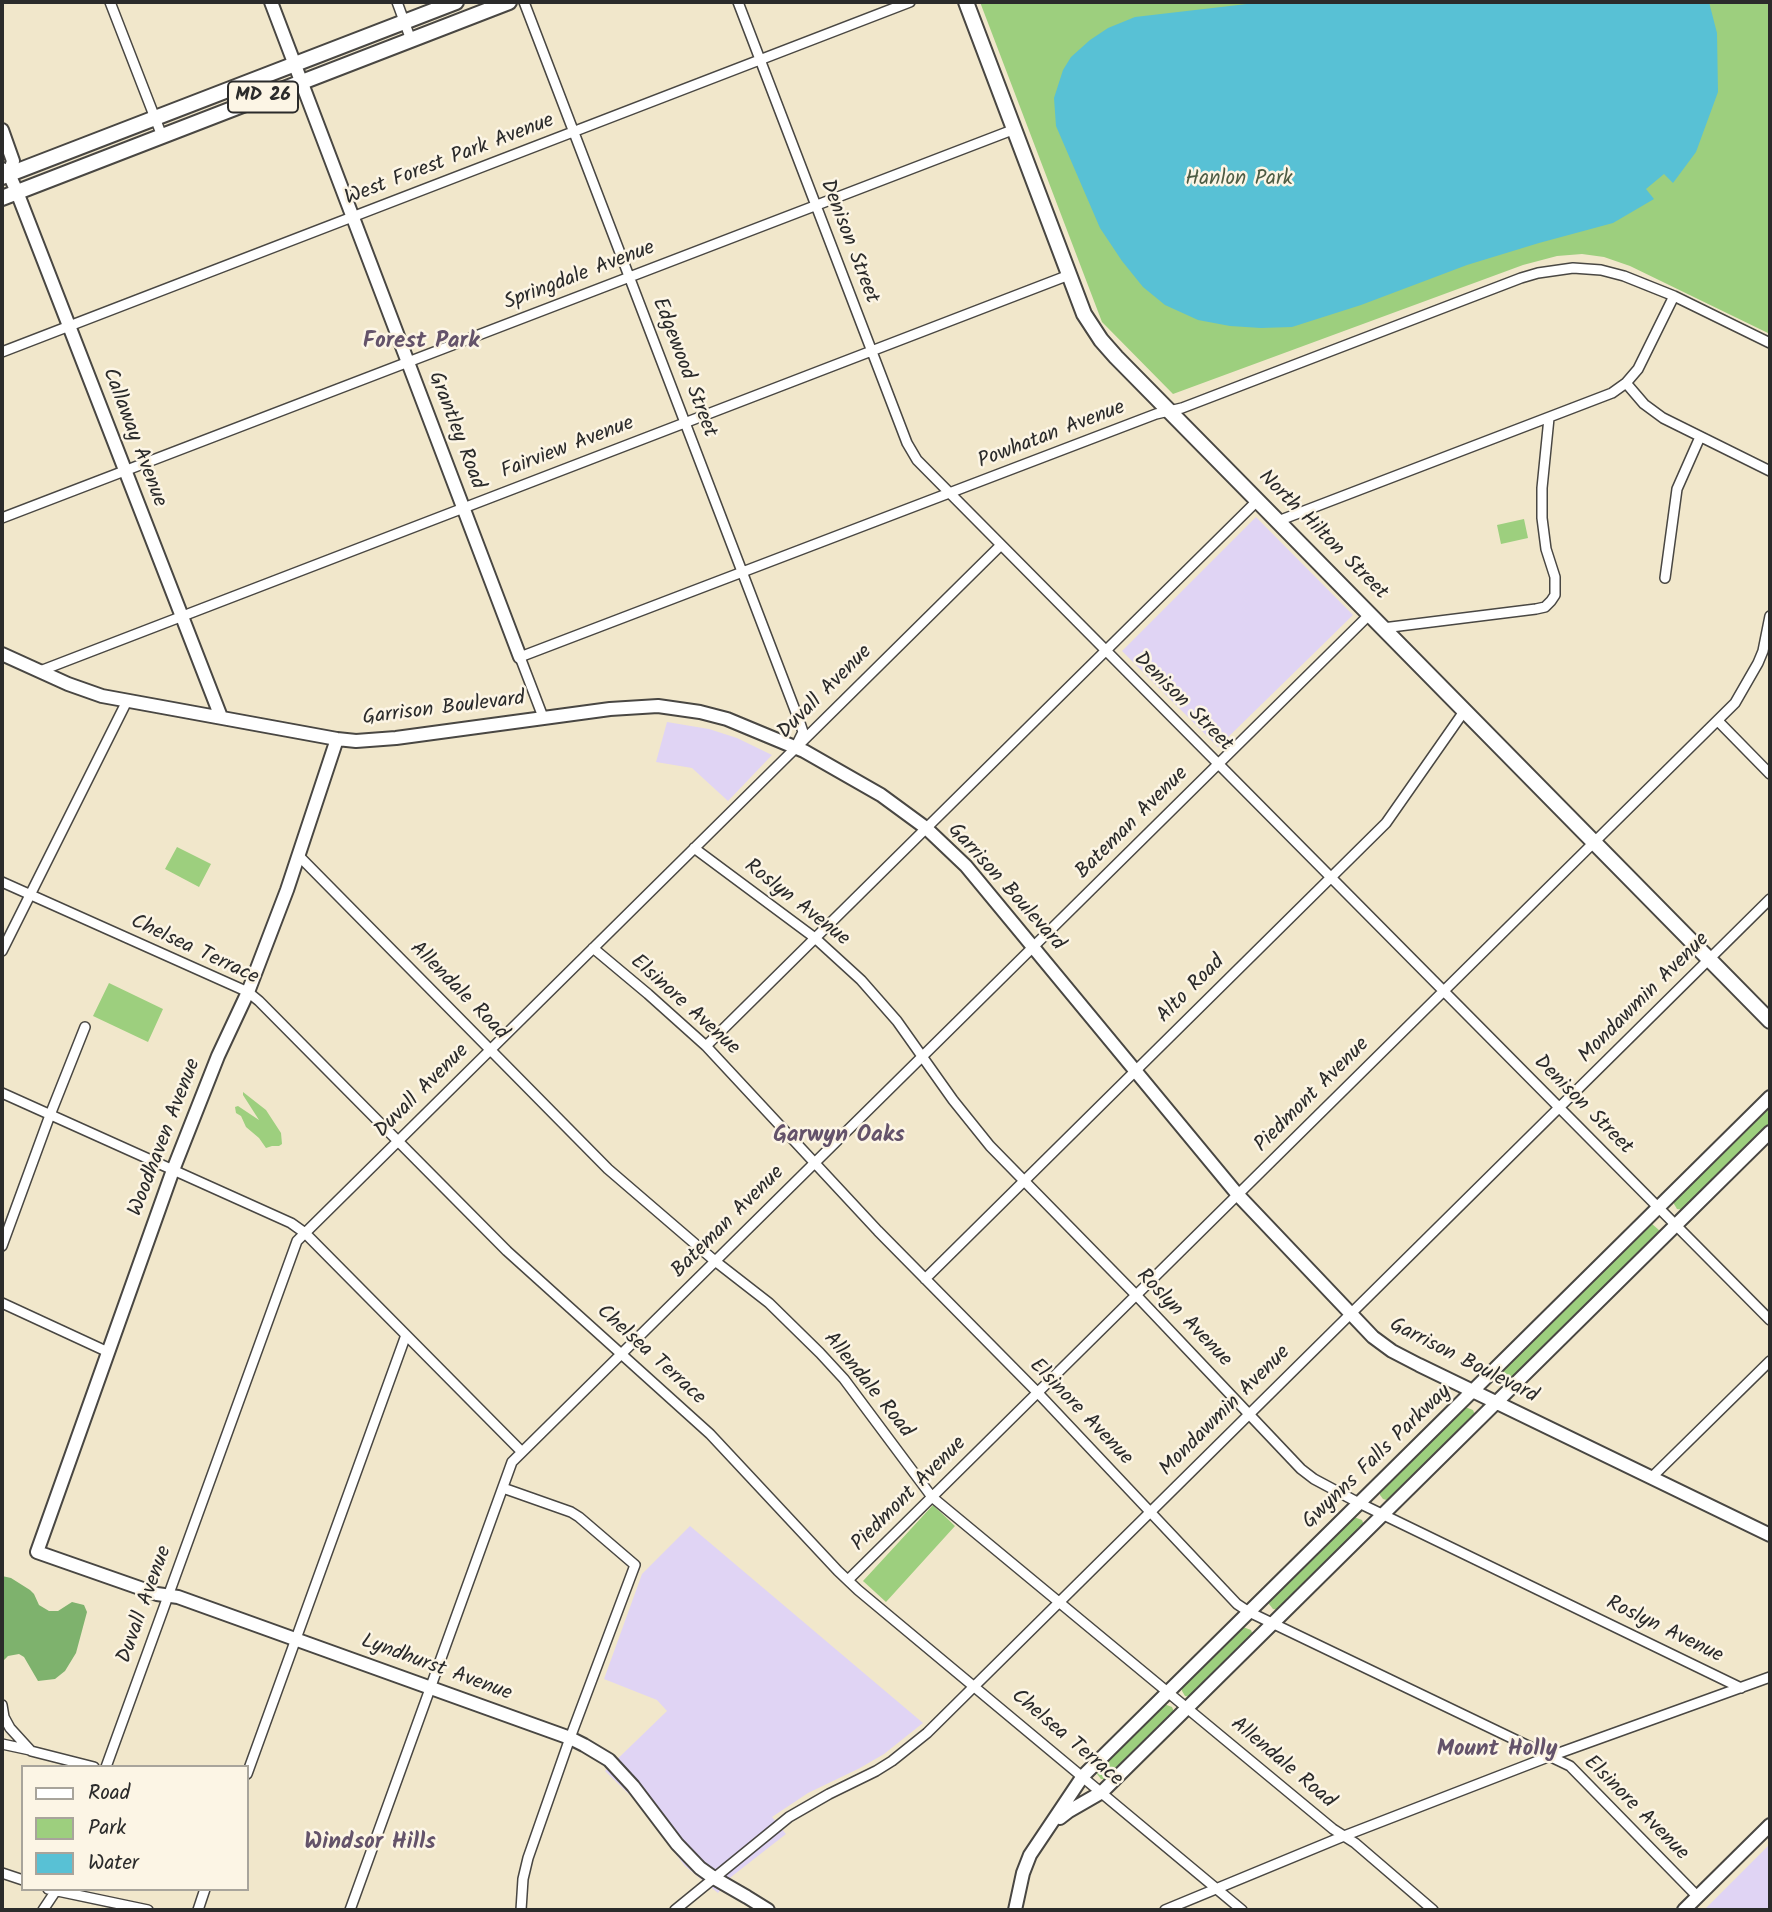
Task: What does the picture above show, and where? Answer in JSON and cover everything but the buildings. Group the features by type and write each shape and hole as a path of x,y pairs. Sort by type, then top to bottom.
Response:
{"main road":[{"name":"Grantley Road","path":"271,2 520,657"},
{"name":"MD 26","path":"4,173 155,119 456,2"},
{"name":"MD 26","path":"17,192 509,2"},
{"name":"North Hilton Street","path":"966,2 1084,314 1101,340 1770,1021"},
{"name":"Callaway Avenue","path":"2,130 13,161 4,173 17,192 221,717"},
{"path":"2,198 17,192"},
{"name":"Garrison Boulevard","path":"2,654 85,691 337,739 356,741 396,738 640,706 680,708 727,719 823,760 874,790 926,828 966,866 1238,1195 1373,1337 1392,1351 1770,1535"},
{"name":"Woodhaven Avenue","path":"37,1552 173,1170 218,1055 248,992 287,890 337,739"},
{"name":"Gwynns Falls Parkway","path":"1015,1910 1030,1855 1083,1776 1770,1097"},
{"name":"Gwynns Falls Parkway","path":"1051,1825 1102,1792 1770,1132"},
{"name":"Lyndhurst Avenue","path":"37,1552 296,1639 570,1738 609,1760 633,1786 688,1857 714,1878 768,1910"},
{"path":"1684,1910 1770,1825"}],"street":[{"path":"110,2 162,136"},
{"path":"397,2 411,40"},
{"name":"Edgewood Street","path":"524,2 803,732 796,747"},
{"name":"Denison Street","path":"737,2 916,460 1770,1320"},
{"name":"West Forest Park Avenue","path":"2,352 910,2"},
{"name":"Springdale Avenue","path":"2,518 1014,129"},
{"name":"Powhatan Avenue","path":"520,657 1156,414 1538,273 1573,268 1601,270 1624,276 1674,296 1770,343"},
{"name":"Fairview Avenue","path":"40,671 1069,275"},
{"path":"1278,521 1612,393 1626,383 1638,369 1674,296"},
{"path":"1626,383 1650,410 1770,471"},
{"path":"1383,628 1536,609 1545,607 1551,601 1555,595 1555,578 1546,550 1542,518 1549,418"},
{"path":"1664,578 1677,489 1700,437"},
{"path":"706,1046 1258,500"},
{"name":"Duvall Avenue","path":"107,1765 297,1241 1001,545"},
{"name":"Bateman Avenue","path":"350,1910 512,1462 1370,614"},
{"name":"Piedmont Avenue","path":"848,1580 1718,721 1735,703 1753,675 1763,651 1770,621"},
{"name":"Grantley Road","path":"520,657 543,717"},
{"path":"2,951 127,701"},
{"name":"Alto Road","path":"925,1279 1394,813 1465,710"},
{"path":"1718,721 1768,768"},
{"name":"Roslyn Avenue","path":"694,848 814,938 861,980 923,1056 973,1126 1301,1469 1314,1479 1383,1515 1741,1688"},
{"name":"Allendale Road","path":"298,855 608,1169 715,1261 769,1303 820,1353 851,1388 932,1497 1433,1910"},
{"name":"Chelsea Terrace","path":"2,882 248,992 259,1000 507,1251 710,1434 848,1580 1242,1910"},
{"name":"Mondawmin Avenue","path":"675,1910 789,1817 876,1772 927,1733 1770,899"},
{"name":"Elsinore Avenue","path":"593,948 706,1046 814,1163 1038,1393 1237,1604 1272,1624 1570,1766 1698,1897"},
{"path":"2,1246 85,1027"},
{"path":"2,1093 291,1223 305,1233 522,1452"},
{"path":"2,1303 108,1352"},
{"path":"248,1771 405,1335"},
{"path":"1652,1477 1770,1361"},
{"path":"503,1488 571,1512 635,1565 528,1858 523,1879 521,1910"},
{"path":"1165,1910 1343,1836 1548,1757 1770,1677"},
{"path":"2,1705 10,1728 32,1751"},
{"path":"2,1744 86,1765"},
{"path":"2,1873 21,1879"},
{"path":"43,1910 53,1891"},
{"path":"59,1891 148,1910"},
{"path":"198,1910 204,1891"}],"shaded area":[{"path":"1256,517 1353,615 1218,747 1122,651"},
{"path":"667,722 709,729 737,738 772,755 728,801 692,768 656,762"},
{"path":"690,1526 923,1723 884,1754 808,1793 772,1817 786,1834 731,1877 718,1893 685,1866 632,1797 605,1771 667,1711 657,1700 604,1679 642,1574"},
{"path":"1770,1844 1770,1910 1704,1910"}],"green space":[{"name":"Hanlon Park","path":"980,2 1770,2 1770,334 1630,266 1604,257 1582,254 1557,256 1523,265 1173,394 1102,322"},
{"path":"1524,519 1528,538 1501,544 1497,525"},
{"path":"177,847 211,864 199,887 165,869"},
{"path":"109,983 163,1009 148,1042 93,1016"},
{"path":"243,1092 266,1110 281,1133 282,1144 266,1148 246,1127 235,1107 238,1106 259,1120"},
{"path":"1770,1103 1770,1125 1688,1207 1684,1210 1677,1209 1674,1200"},
{"path":"1651,1223 1660,1231 1659,1235 1504,1387 1494,1382 1492,1378"},
{"path":"1465,1407 1473,1410 1475,1415 1390,1501 1383,1499 1380,1490"},
{"path":"933,1505 955,1526 886,1602 863,1581"},
{"path":"1354,1517 1362,1520 1364,1525 1279,1610 1273,1609 1269,1604 1270,1600"},
{"path":"2,1576 11,1578 30,1590 39,1605 49,1611 58,1611 72,1602 84,1605 87,1612 76,1653 65,1671 55,1679 38,1681 24,1657 19,1654 8,1656 2,1662"},
{"path":"1243,1627 1251,1630 1253,1635 1191,1697 1185,1696 1182,1687 1185,1683"},
{"path":"1164,1704 1172,1707 1174,1712 1107,1780 1101,1779 1097,1774 1098,1770"}],"water":[{"name":"Hanlon Park","path":"1264,2 1709,2 1717,33 1718,92 1696,152 1673,183 1664,174 1646,189 1654,199 1613,223 1467,265 1361,305 1292,327 1230,326 1198,320 1165,305 1143,287 1100,228 1056,126 1054,98 1063,70 1071,57 1108,28 1135,17"}],"district":[{"name":"Forest Park","path":"421,343"},
{"name":"Garwyn Oaks","path":"839,1137"},
{"name":"Mount Holly","path":"1497,1751"},
{"name":"Windsor Hills","path":"370,1844"}]}
